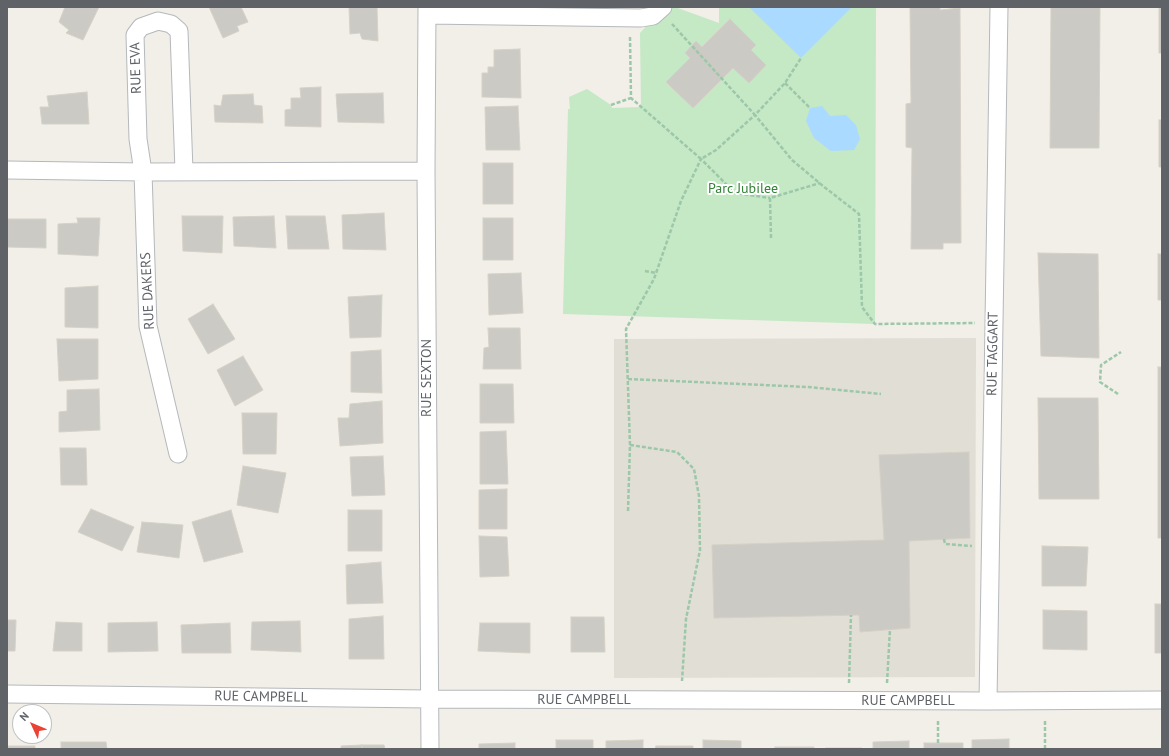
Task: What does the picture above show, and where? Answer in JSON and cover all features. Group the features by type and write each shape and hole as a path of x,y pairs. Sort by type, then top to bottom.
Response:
{"street":[{"name":"RUE TAGGART","path":"988,702 999,7"},
{"path":"427,11 629,17 653,16 661,9"},
{"name":"RUE SEXTON","path":"427,11 426,171 430,749"},
{"name":"RUE EVA","path":"144,172 138,139 135,35 141,27 158,21 170,24 179,31 184,171"},
{"path":"7,170 144,172 426,171"},
{"name":"RUE DAKERS","path":"144,172 148,326 178,454"},
{"name":"RUE CAMPBELL","path":"7,694 429,699 988,702 1162,700"}],"path":[{"path":"661,9 755,115 792,160 859,214 862,307 875,324 994,323"},
{"path":"629,17 632,98 701,159 735,193 770,198 820,183"},
{"path":"628,511 630,446 626,329 656,273 681,201 701,159 716,150 755,115 786,83 801,58"},
{"path":"786,83 810,108"},
{"path":"611,105 632,98"},
{"path":"770,198 771,238"},
{"path":"644,271 656,273"},
{"path":"1118,394 1100,382 1101,365 1121,352"},
{"path":"628,379 808,387 881,394"},
{"path":"630,446 677,452 694,468 699,496 700,550 686,619 680,700"},
{"path":"944,540 945,544 990,547"},
{"path":"848,701 852,615"},
{"path":"887,701 890,630"},
{"path":"938,701 938,743"},
{"path":"1046,701 1046,749"}],"shaded area":[{"path":"976,338 975,677 614,678 614,339"}],"green space":[{"name":"Parc Jubilee","path":"664,7 675,7 719,23 719,7 876,7 875,324 563,314 568,109 570,109 569,97 587,89 611,105 612,108 641,107 640,33"}],"water":[{"path":"749,7 852,7 801,58"},
{"path":"822,106 830,116 846,115 856,125 860,139 854,150 831,151 814,138 806,121 810,108"}],"building":[{"path":"65,7 99,7 83,40 66,33 69,30 59,22"},
{"path":"209,7 241,7 248,22 237,26 239,31 223,38"},
{"path":"349,7 377,7 378,41 362,39 360,33 350,34"},
{"path":"910,7 940,7 940,10 960,8 961,243 943,243 943,249 911,249 912,148 906,147 906,104 911,103"},
{"path":"1051,7 1100,7 1099,148 1050,148"},
{"path":"1159,7 1162,7 1162,53 1159,53"},
{"path":"730,19 756,45 751,50 766,65 749,83 733,68 693,108 666,82 690,58 685,53 696,41 702,47"},
{"path":"520,49 521,98 482,97 482,73 488,73 488,67 494,67 494,50"},
{"path":"321,87 321,127 285,126 285,110 291,109 291,98 301,98 300,88"},
{"path":"87,92 89,124 42,124 40,107 49,107 47,96"},
{"path":"383,93 384,123 338,122 336,94"},
{"path":"253,94 254,105 262,106 263,123 215,122 214,105 221,106 223,95"},
{"path":"518,106 520,150 486,150 485,107"},
{"path":"1159,120 1162,120 1162,167 1159,167"},
{"path":"483,163 513,163 513,204 483,204"},
{"path":"384,213 386,250 343,249 342,215"},
{"path":"182,216 223,216 222,253 183,251"},
{"path":"274,216 276,248 234,246 233,217"},
{"path":"286,216 325,216 329,249 288,249"},
{"path":"77,218 100,218 98,256 58,254 58,224 78,223"},
{"path":"483,218 513,218 513,260 483,260"},
{"path":"7,219 46,219 46,248 7,247"},
{"path":"1038,253 1098,254 1099,358 1041,356"},
{"path":"1158,254 1162,254 1162,300 1158,300"},
{"path":"521,273 523,313 489,315 488,274"},
{"path":"98,286 98,328 65,327 65,288"},
{"path":"382,295 381,337 350,338 348,297"},
{"path":"213,304 235,339 208,354 188,319"},
{"path":"488,328 520,328 521,369 483,369 484,348 489,347"},
{"path":"57,339 98,339 98,379 59,381"},
{"path":"381,350 382,393 351,392 351,352"},
{"path":"243,356 263,390 235,406 217,370"},
{"path":"1158,367 1162,367 1162,538 1158,538"},
{"path":"480,384 513,384 514,423 480,423"},
{"path":"99,389 100,430 59,432 59,412 67,411 67,390"},
{"path":"1038,398 1098,398 1099,499 1039,499"},
{"path":"382,401 383,443 340,446 338,418 349,418 350,404"},
{"path":"242,413 277,413 276,454 243,454"},
{"path":"506,431 508,484 480,484 480,432"},
{"path":"60,448 86,448 87,485 61,485"},
{"path":"969,452 970,538 909,541 910,628 860,632 859,615 714,618 712,545 884,540 879,455"},
{"path":"383,456 385,495 352,496 350,457"},
{"path":"243,466 286,473 278,513 237,505"},
{"path":"507,489 507,529 479,529 479,490"},
{"path":"91,509 134,527 122,551 78,532"},
{"path":"231,510 243,552 204,562 192,522"},
{"path":"348,510 382,510 382,551 348,551"},
{"path":"142,522 183,525 179,558 137,552"},
{"path":"479,536 507,537 509,576 480,577"},
{"path":"1042,546 1088,547 1086,586 1042,586"},
{"path":"381,562 383,603 347,604 346,565"},
{"path":"1155,604 1162,604 1162,653 1155,653"},
{"path":"1043,610 1087,611 1087,650 1043,649"},
{"path":"383,616 384,659 349,659 349,619"},
{"path":"571,617 604,617 605,652 571,652"},
{"path":"7,620 16,620 15,651 7,651"},
{"path":"300,621 301,652 251,650 252,622"},
{"path":"56,622 82,623 82,651 53,651"},
{"path":"157,622 158,651 108,652 108,623"},
{"path":"230,623 231,653 182,653 181,625"},
{"path":"480,623 530,623 530,653 478,651"},
{"path":"1009,739 1009,749 972,749 972,740"},
{"path":"556,740 593,740 593,749 556,749"},
{"path":"643,740 643,749 606,749 606,741"},
{"path":"703,740 741,741 741,749 703,749"},
{"path":"909,741 909,749 873,749 873,742"},
{"path":"61,742 106,742 107,749 61,749"},
{"path":"515,743 515,749 479,749 479,744"},
{"path":"924,743 963,743 963,749 924,749"},
{"path":"362,745 384,745 385,749 362,749"},
{"path":"362,745 362,749 341,749 341,746"},
{"path":"7,746 35,746 35,749 7,749"},
{"path":"656,746 693,746 693,749 655,749"},
{"path":"775,747 814,747 814,749 775,749"},
{"path":"862,748 862,749 826,749"}]}
